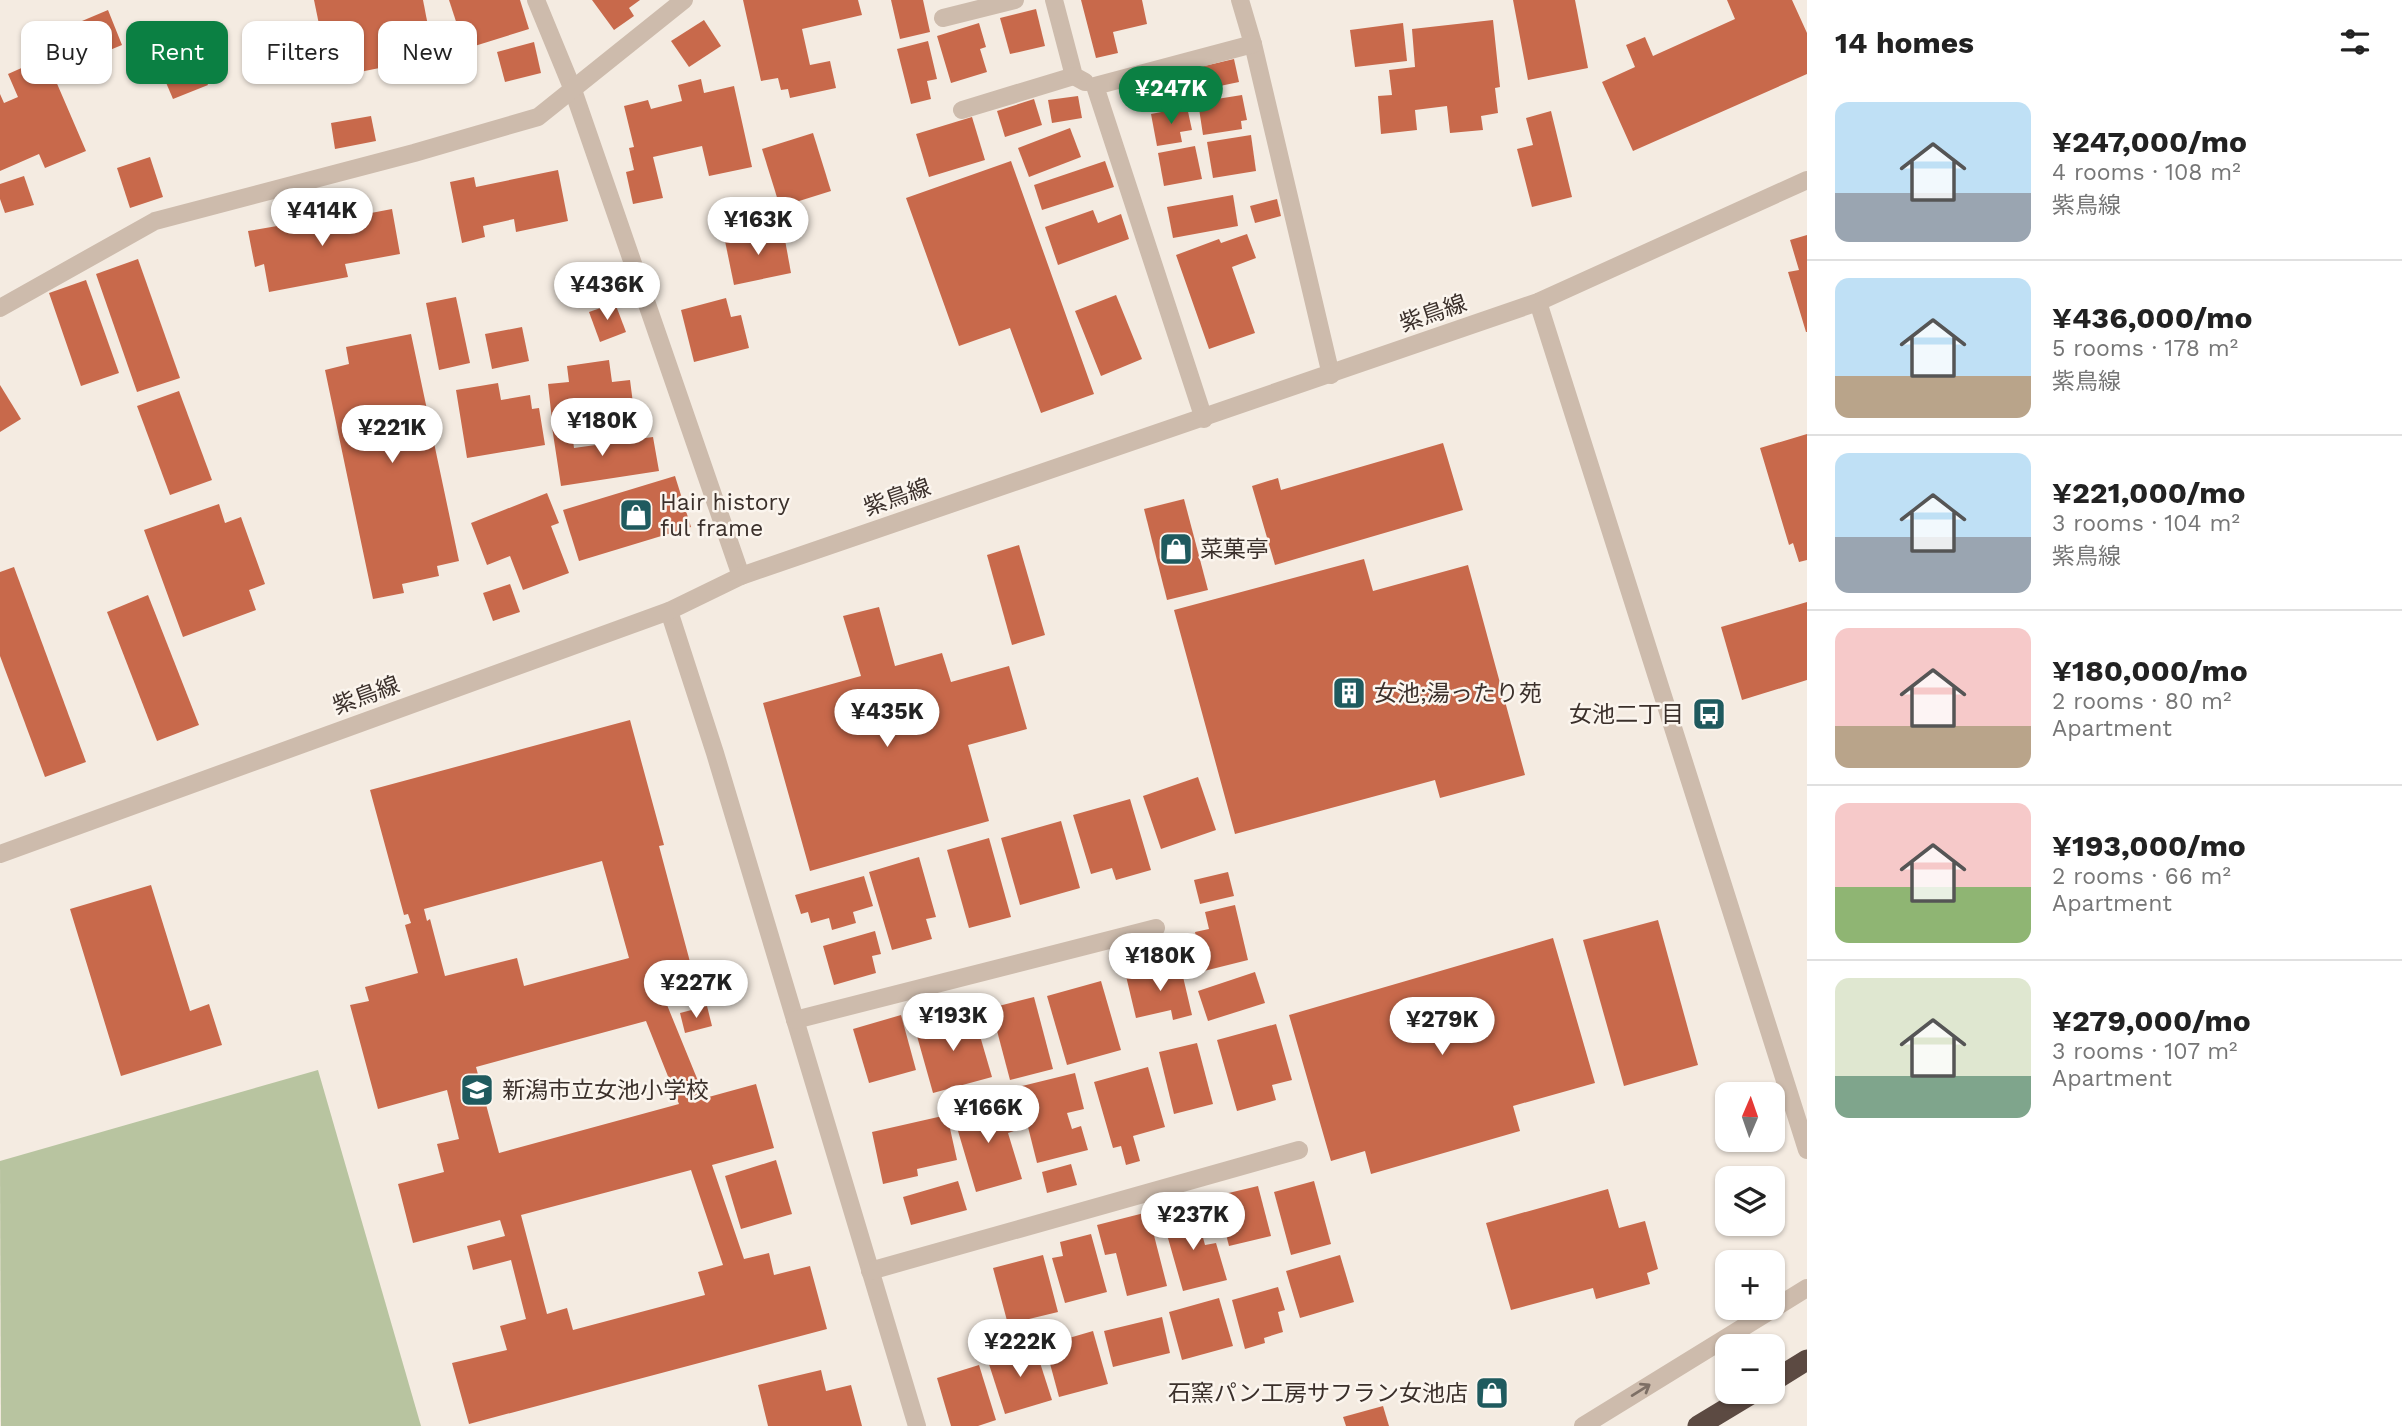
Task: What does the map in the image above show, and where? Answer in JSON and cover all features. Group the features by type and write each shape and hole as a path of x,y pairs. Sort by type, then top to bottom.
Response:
{"highway":[{"path":"1785,1374 1801,1364"},
{"path":"1698,1426 1734,1404"}],"street":[{"path":"536,0 573,90 741,576"},
{"path":"0,308 155,221 414,153 538,117 684,0"},
{"path":"943,18 1015,0"},
{"path":"1054,0 1074,76"},
{"path":"1240,0 1331,374"},
{"path":"962,110 1074,76 1095,86 1252,44"},
{"path":"1095,86 1204,419"},
{"name":"紫鳥線","path":"0,854 669,611 741,576 1538,302 1807,180"},
{"path":"1538,302 1807,1150"},
{"path":"669,611 716,753 917,1426"},
{"path":"795,1020 1156,928"},
{"path":"870,1271 1299,1150"},
{"path":"1583,1426 1807,1288"}],"green space":[{"path":"318,1070 421,1426 1,1426 0,1161"}],"building":[{"path":"314,0 423,0 427,21 378,21 378,68 364,71 364,21 318,21"},
{"path":"449,0 520,0 529,29 477,45 477,21 456,21"},
{"path":"592,0 640,0 629,8 634,16 614,30"},
{"path":"743,0 858,0 862,15 802,29 810,65 830,61 836,88 790,98 788,89 781,90 778,78 761,81"},
{"path":"891,0 923,0 930,32 900,39"},
{"path":"1081,0 1142,0 1147,24 1113,32 1118,53 1096,58"},
{"path":"1513,0 1575,0 1588,68 1528,80"},
{"path":"1727,0 1792,0 1807,33 1807,74 1633,151 1602,82 1635,67 1626,45 1645,37 1653,56 1735,19"},
{"path":"1036,9 1045,46 1010,54 1000,18"},
{"path":"108,10 122,45 112,49 112,21 82,21"},
{"path":"704,20 721,46 689,67 671,41"},
{"path":"1493,20 1500,87 1495,88 1498,113 1481,116 1483,130 1450,133 1447,106 1415,110 1417,130 1381,134 1378,96 1392,95 1389,70 1415,67 1412,29"},
{"path":"979,23 986,47 980,49 987,72 951,83 937,36"},
{"path":"1403,23 1407,61 1355,67 1350,30"},
{"path":"928,41 937,79 927,81 931,99 911,104 897,49"},
{"path":"534,42 541,73 505,82 497,52"},
{"path":"1234,59 1239,82 1196,91 1191,69"},
{"path":"21,68 21,84 57,84 86,151 45,168 39,154 0,171 0,94 4,103 18,97 8,74"},
{"path":"1177,70 1183,95 1155,102 1150,77"},
{"path":"701,79 704,93 734,86 752,167 709,176 702,146 653,157 663,198 633,204 626,172 634,170 629,148 634,147 624,106 648,100 651,109 682,101 678,85"},
{"path":"167,84 208,85 173,99"},
{"path":"1242,95 1247,120 1241,121 1242,129 1203,135 1198,102"},
{"path":"1078,96 1082,118 1052,123 1048,100"},
{"path":"1034,99 1042,125 1005,137 997,111"},
{"path":"1187,107 1192,130 1180,132 1182,142 1157,146 1151,114"},
{"path":"1551,111 1572,197 1532,207 1517,149 1533,145 1526,118"},
{"path":"371,116 376,141 335,149 331,123"},
{"path":"972,117 985,160 929,177 916,134"},
{"path":"1070,128 1081,157 1029,177 1018,148"},
{"path":"813,133 831,191 780,207 762,149"},
{"path":"1251,135 1256,171 1213,178 1207,142"},
{"path":"1195,146 1202,179 1164,186 1158,153"},
{"path":"150,157 163,197 130,208 117,168"},
{"path":"1011,161 1094,394 1041,413 1010,328 959,346 906,198"},
{"path":"1105,161 1114,187 1042,210 1034,185"},
{"path":"558,170 568,221 516,232 514,219 483,226 485,237 462,243 450,182 474,177 476,187"},
{"path":"24,176 34,205 5,213 0,199 0,184"},
{"path":"1233,195 1238,226 1173,238 1167,207"},
{"path":"1277,199 1281,216 1255,223 1250,206"},
{"path":"392,209 400,254 345,264 348,277 269,292 264,264 255,267 248,231 312,220 313,224"},
{"path":"1093,210 1098,223 1121,214 1129,239 1058,265 1045,227"},
{"path":"783,229 791,273 734,285 725,241"},
{"path":"1247,234 1256,258 1232,267 1255,333 1209,349 1176,255 1219,239 1221,243"},
{"path":"1807,235 1806,332 1788,272 1799,270 1790,240"},
{"path":"138,259 180,378 137,392 96,274"},
{"path":"86,280 119,373 81,386 49,293"},
{"path":"1116,295 1142,359 1101,376 1075,311"},
{"path":"456,297 470,363 439,370 426,303"},
{"path":"726,298 731,317 741,315 749,348 694,362 681,310"},
{"path":"615,303 626,332 600,342 589,312"},
{"path":"522,327 529,361 492,369 485,334"},
{"path":"411,334 459,561 437,566 439,576 402,584 404,593 373,599 325,370 349,364 346,347"},
{"path":"609,360 612,382 630,380 634,411 552,420 548,384 569,382 567,366"},
{"path":"498,383 501,400 530,395 532,409 539,408 545,445 467,458 456,390"},
{"path":"0,385 21,419 0,432"},
{"path":"179,391 212,480 170,495 137,406"},
{"path":"571,424 574,448 653,437 659,471 561,486 552,427"},
{"path":"1807,434 1807,560 1799,562 1793,543 1789,545 1760,448"},
{"path":"1443,443 1463,510 1275,565 1252,486 1278,478 1281,490"},
{"path":"675,476 691,527 579,561 563,510"},
{"path":"547,493 559,523 551,526 569,573 523,590 510,556 487,565 471,523"},
{"name":"菜菓亭","path":"1184,499 1208,590 1167,600 1144,509"},
{"path":"219,504 225,523 241,517 265,584 249,590 256,610 183,637 144,530"},
{"path":"1019,545 1045,635 1012,645 987,555"},
{"name":"女池;湯ったり苑","path":"1364,559 1373,591 1468,565 1525,775 1440,798 1435,780 1235,834 1174,610"},
{"path":"14,567 86,762 45,777 0,656 0,572"},
{"path":"510,584 520,612 493,621 483,593"},
{"path":"148,595 199,725 157,741 107,612"},
{"path":"1807,602 1807,680 1742,700 1721,627"},
{"path":"879,607 895,666 942,653 951,682 1009,666 1027,729 968,745 989,821 810,871 763,703 861,676 843,616"},
{"path":"630,720 664,845 659,846 697,988 665,1000 705,1098 756,1084 774,1148 712,1165 744,1259 769,1253 774,1275 810,1266 827,1329 469,1424 452,1363 507,1350 500,1326 526,1319 511,1260 473,1270 467,1246 505,1236 500,1220 413,1243 398,1184 444,1172 437,1144 459,1139 447,1090 378,1109 350,1005 369,1001 365,987 418,973 405,925 411,923 408,914 404,915 370,790","holes":["602,861 629,958 524,986 517,958 445,976 430,919 427,921 424,909","646,1021 679,1104 499,1153 476,1067","691,1170 723,1265 698,1272 705,1295 573,1330 567,1308 547,1314 521,1215"]},
{"path":"1198,777 1216,830 1161,849 1143,796"},
{"path":"1130,799 1151,870 1116,880 1112,868 1091,874 1073,815"},
{"path":"1061,821 1080,888 1020,905 1001,838"},
{"path":"989,838 1011,917 969,928 947,850"},
{"path":"919,857 936,917 926,919 932,939 892,950 869,872"},
{"path":"1228,872 1234,896 1200,904 1194,880"},
{"path":"864,876 873,906 853,912 856,923 832,930 829,918 811,923 808,912 801,914 795,895"},
{"path":"151,885 190,1011 209,1004 222,1045 121,1076 70,909"},
{"path":"1235,905 1248,960 1204,971 1195,932 1209,929 1205,912"},
{"path":"1658,920 1698,1065 1624,1086 1583,940"},
{"path":"875,931 881,954 872,956 876,973 834,985 823,946"},
{"path":"1553,938 1595,1083 1513,1106 1520,1131 1371,1174 1365,1151 1331,1161 1289,1015"},
{"path":"1180,964 1192,1015 1173,1020 1171,1010 1136,1018 1126,976"},
{"path":"1255,972 1265,1003 1208,1021 1198,991"},
{"path":"1101,981 1121,1050 1067,1065 1047,996"},
{"path":"1034,997 1053,1069 1010,1080 991,1008"},
{"path":"707,1006 712,1026 685,1033 680,1013"},
{"path":"973,1012 992,1077 933,1093 915,1029"},
{"path":"901,1015 916,1070 869,1083 853,1029"},
{"path":"1276,1024 1292,1080 1272,1085 1276,1100 1237,1111 1217,1040"},
{"path":"1197,1043 1213,1104 1174,1114 1159,1052"},
{"path":"1148,1067 1165,1127 1133,1136 1140,1161 1126,1165 1121,1146 1113,1148 1094,1082"},
{"path":"1075,1073 1084,1109 1067,1113 1072,1129 1081,1126 1088,1150 1037,1163 1018,1087"},
{"path":"1004,1099 1014,1131 1008,1133 1022,1179 976,1192 953,1114"},
{"path":"947,1115 957,1160 917,1169 918,1176 883,1184 872,1132"},
{"path":"776,1160 792,1214 741,1229 725,1176"},
{"path":"1071,1164 1077,1185 1047,1193 1042,1172"},
{"path":"958,1181 967,1210 911,1225 903,1197"},
{"path":"1314,1181 1331,1244 1291,1255 1274,1192"},
{"path":"1258,1186 1271,1236 1229,1246 1216,1196"},
{"path":"1608,1189 1619,1228 1645,1221 1658,1269 1647,1273 1650,1284 1596,1299 1593,1288 1511,1310 1486,1223"},
{"path":"1195,1208 1205,1245 1216,1243 1227,1280 1183,1291 1162,1217"},
{"path":"1148,1212 1167,1286 1127,1296 1116,1253 1105,1255 1097,1225"},
{"path":"1091,1234 1107,1292 1065,1303 1052,1258 1063,1256 1060,1242"},
{"path":"1043,1255 1058,1312 1029,1319 1031,1326 1010,1332 993,1268"},
{"path":"1340,1255 1354,1302 1300,1318 1286,1271"},
{"path":"1278,1287 1285,1310 1278,1312 1283,1332 1264,1338 1265,1343 1245,1349 1232,1300"},
{"path":"1219,1298 1233,1346 1182,1360 1169,1312"},
{"path":"1162,1317 1170,1353 1113,1367 1104,1331"},
{"path":"1093,1331 1108,1384 1059,1397 1045,1345"},
{"path":"1034,1344 1052,1400 1005,1414 987,1358"},
{"path":"979,1365 996,1420 978,1426 951,1426 937,1378"},
{"path":"821,1370 826,1391 851,1385 862,1426 768,1426 758,1385"},
{"path":"1383,1406 1389,1426 1346,1426 1343,1417"}],"place":[{"name":"Hair history ful frame","path":"636,515"},
{"name":"菜菓亭","path":"1176,549"},
{"name":"女池;湯ったり苑","path":"1349,693"},
{"name":"女池二丁目","path":"1709,714"},
{"name":"新潟市立女池小学校","path":"477,1090"},
{"name":"石窯パン工房サフラン女池店","path":"1492,1393"}]}
